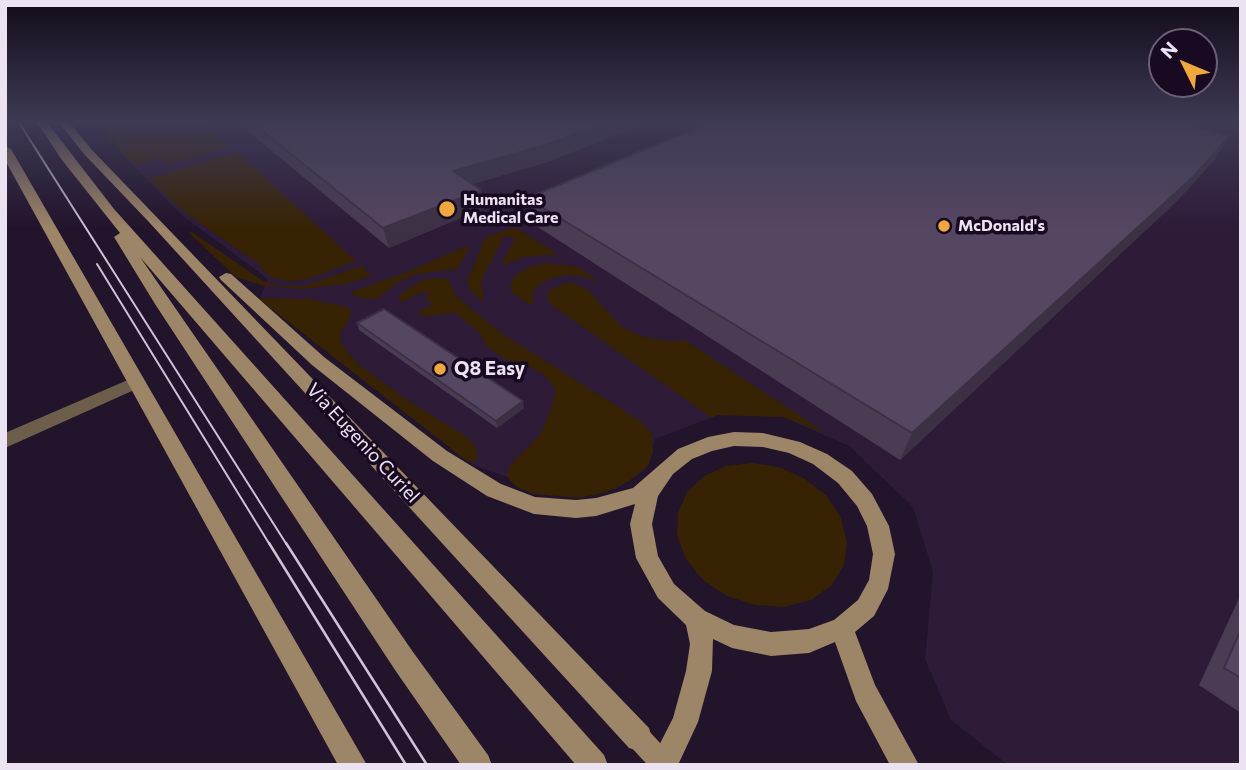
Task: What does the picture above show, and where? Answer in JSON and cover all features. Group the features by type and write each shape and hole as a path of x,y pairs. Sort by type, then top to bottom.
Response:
{"main road":[{"path":"9,157 353,765"},
{"name":"Via Eugenio Curiel","path":"65,157 109,212 594,765"},
{"name":"Via Eugenio Curiel","path":"93,157 153,218 663,765"},
{"path":"109,212 127,248 163,304 478,765"},
{"path":"226,277 318,361 440,456 494,490 534,505 576,509 596,507 640,494 666,469 685,454 708,444 734,439 763,440 793,447 811,455 845,477 865,500 878,526 884,554 880,582 866,608 842,628 809,641 771,644 732,636 697,619 666,591 647,558 641,524 648,494 666,469"},
{"path":"663,765 685,722 699,671 702,644 697,619"},
{"path":"842,628 865,692 905,765"}],"street":[{"path":"5,441 137,382"}],"shaded area":[{"path":"125,157 1241,157 1241,765 1008,765 951,720 925,659 933,572 913,507 849,446 783,417 718,415 655,439 645,470 616,489 550,492 473,465 260,297 268,279 183,216"},
{"path":"126,157 194,157 168,164 160,158 135,165"},
{"path":"221,157 242,157 356,261 308,279 289,281 271,278 256,262 187,214 149,179"},
{"path":"514,227 558,254 523,257 501,266 515,238 504,236 481,281 482,301 471,291 467,282 485,238"},
{"path":"192,232 263,281 277,286 304,286 361,266 372,276 344,284 300,289 264,286 236,277 189,233"},
{"path":"470,247 457,269 416,274 396,283 378,299 361,298 349,293 407,272"},
{"path":"546,263 578,267 599,281 563,275 548,279 536,287 532,296 534,304 530,305 513,293 510,287 514,276 529,267"},
{"path":"448,279 456,296 501,333 642,422 652,434 653,452 648,466 629,481 607,492 579,498 535,494 518,488 509,480 507,473 512,463 540,435 556,390 544,375 526,365 506,360 486,346 480,333 455,313 425,316 416,313 433,304 425,298 430,295 424,291 400,303 399,298 404,291 423,280"},
{"path":"572,283 588,290 623,328 644,337 686,341 826,433 783,417 718,415 712,418 553,306 547,299 548,292 562,284"},
{"path":"259,299 309,299 347,307 352,313 340,334 342,345 358,364 410,402 467,437 475,446 478,458 474,462 467,461"},
{"path":"752,463 779,467 805,479 827,496 841,518 847,543 844,565 832,585 811,600 784,607 755,605 727,596 703,580 686,559 677,536 678,513 687,492 704,476 726,466"}],"building":[{"path":"295,157 503,157 453,171 481,190 383,228"},
{"path":"627,157 1211,157 1193,177 912,433 527,198"},
{"name":"Q8 Easy","path":"384,309 523,401 496,421 357,323"},
{"path":"1241,629 1241,678 1224,668"}],"tram line":[{"path":"41,157 287,545"},
{"path":"97,264 270,545"},
{"path":"269,543 406,765"},
{"path":"286,543 427,765"}],"place":[{"name":"Humanitas Medical Care","path":"447,209"},
{"name":"McDonald's","path":"944,226"},
{"name":"Q8 Easy","path":"440,369"}]}
